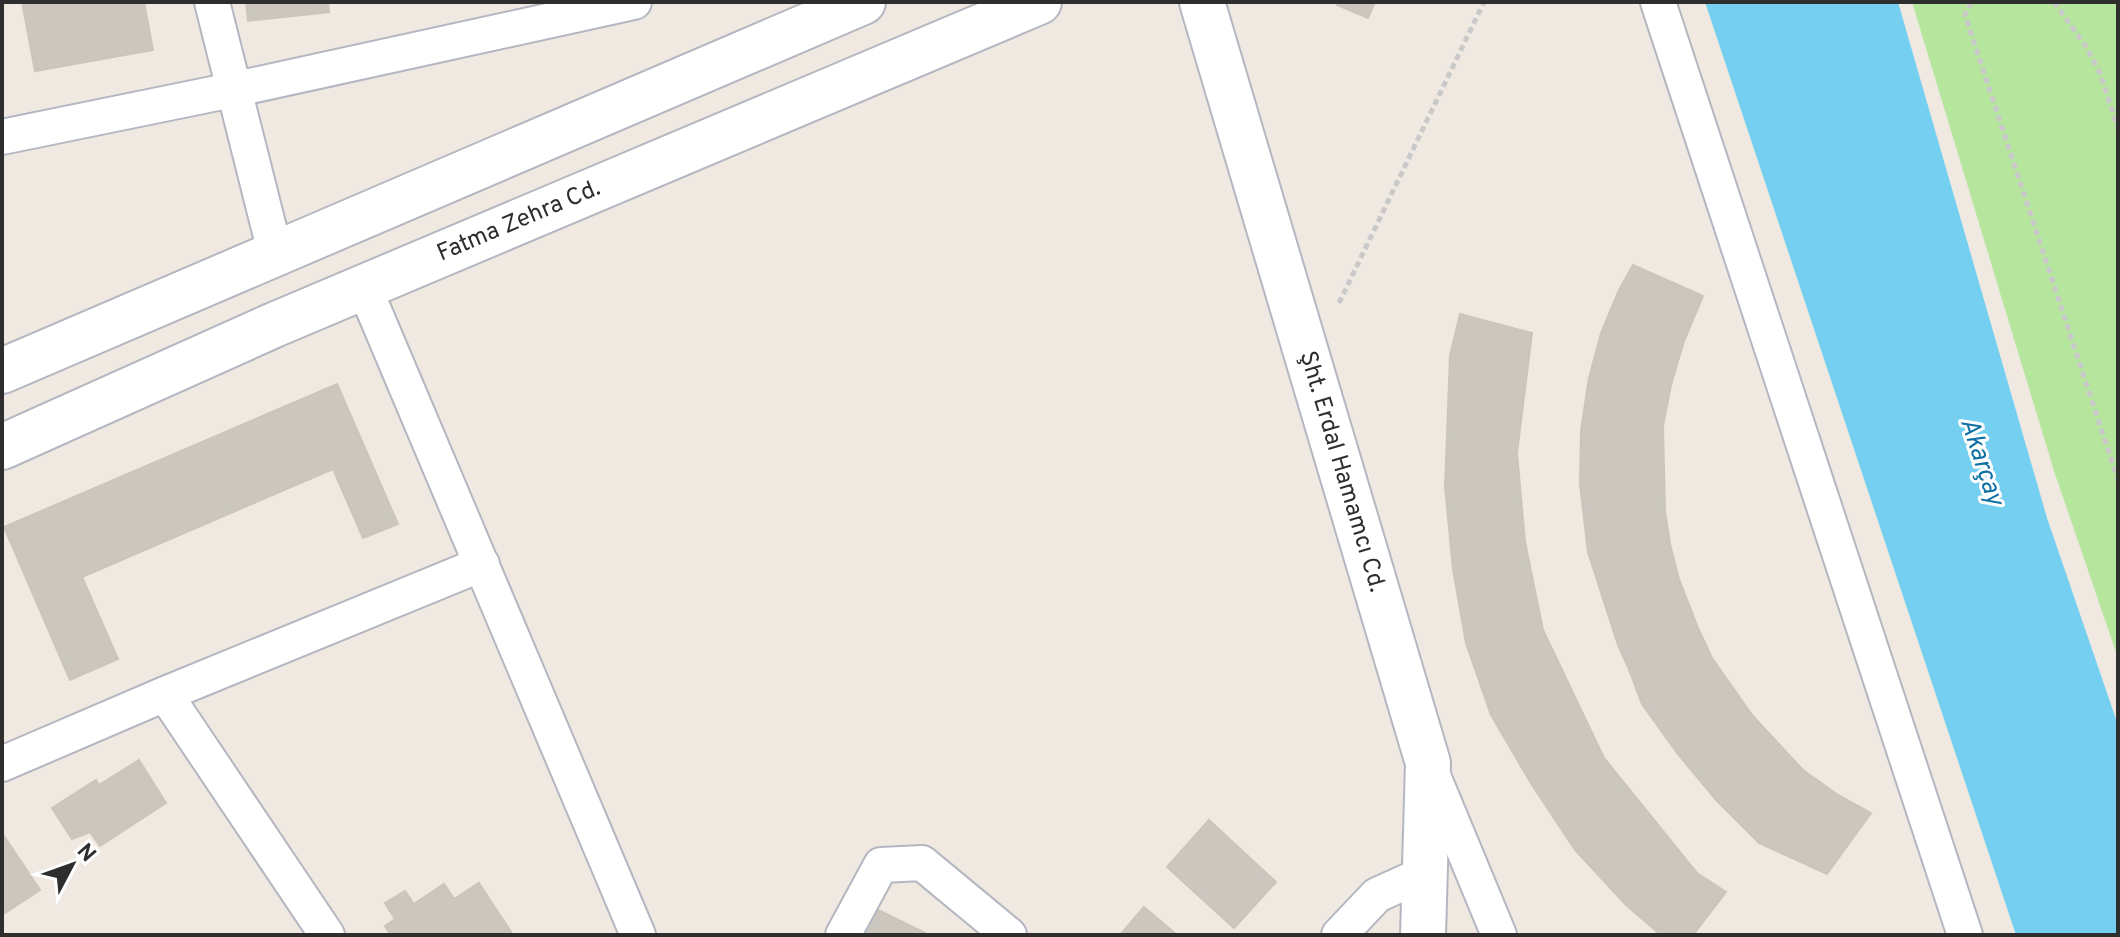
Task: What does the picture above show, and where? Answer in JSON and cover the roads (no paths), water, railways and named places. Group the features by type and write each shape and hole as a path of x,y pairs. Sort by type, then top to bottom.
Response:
{"main road":[{"path":"2,371 863,2"},
{"name":"Fatma Zehra Cd.","path":"2,447 364,287 1039,2"},
{"name":"Şht. Erdal Hamamcı Cd.","path":"1202,2 1428,763"},
{"path":"1423,935 1428,763"}],"street":[{"path":"212,2 275,252"},
{"path":"2,137 634,2"},
{"path":"1658,2 1965,935"},
{"path":"364,287 638,935"},
{"path":"2,764 482,564"},
{"path":"165,694 327,935"},
{"name":"Şht. Erdal Hamamcı Cd.","path":"1428,763 1499,935"},
{"path":"843,935 881,865 922,863 1009,935"},
{"path":"1339,935 1377,895 1426,873"}],"water":[{"name":"Akarçay","path":"1705,2 1898,2 2047,518 2118,725 2118,935 2016,935"}]}
